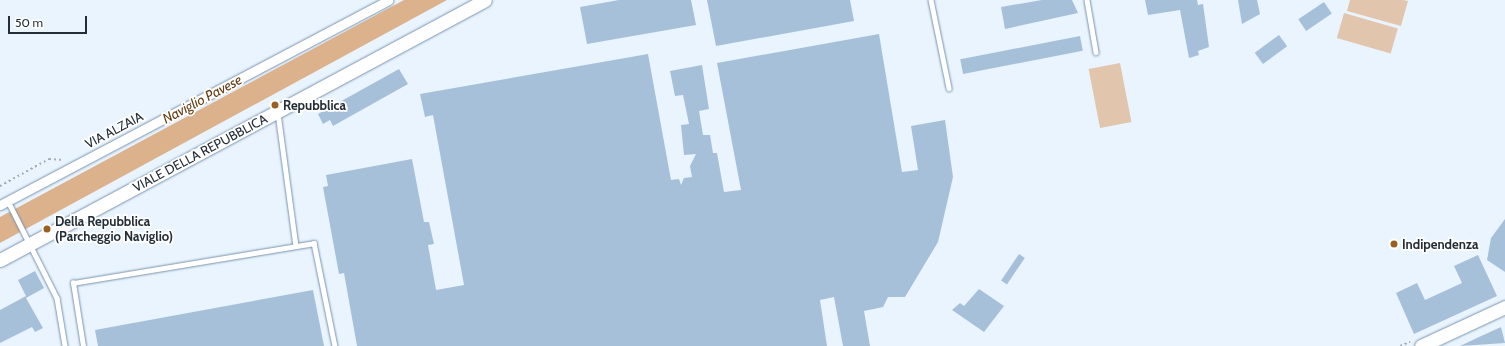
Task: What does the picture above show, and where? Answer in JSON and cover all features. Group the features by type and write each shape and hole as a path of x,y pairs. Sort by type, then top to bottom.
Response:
{"street":[{"name":"VIA ALZAIA","path":"6,204 388,0"},
{"name":"VIALE DELLA REPUBBLICA","path":"0,260 28,240 278,111 485,0"},
{"path":"1421,346 1505,307"}],"lane":[{"path":"932,0 949,88"},
{"path":"1087,0 1096,52"},
{"path":"278,111 296,246"},
{"path":"6,204 28,240 57,298 65,346"},
{"path":"84,346 72,283 314,243 335,346"}],"shaded area":[{"path":"404,0 447,0 0,243 0,217"},
{"path":"1350,0 1408,1 1401,26 1347,11"},
{"path":"1344,13 1398,28 1391,53 1337,38"},
{"path":"1120,63 1131,122 1100,128 1089,69"}],"building":[{"path":"619,0 691,0 696,25 587,44 580,7"},
{"path":"707,0 850,0 854,21 716,46"},
{"path":"1042,0 1072,0 1078,13 1005,29 1001,7"},
{"path":"1145,0 1197,0 1198,5 1203,4 1209,47 1198,51 1199,55 1189,58 1180,10 1148,15"},
{"path":"1238,0 1257,0 1260,14 1242,24"},
{"path":"1324,2 1332,14 1306,31 1298,19"},
{"path":"879,34 902,172 918,170 911,126 945,120 953,177 938,242 905,297 888,297 883,307 864,311 870,346 843,346 834,297 820,300 827,346 357,346 344,273 339,274 323,187 328,186 326,175 412,159 424,222 429,222 434,244 428,245 436,290 464,285 433,115 425,117 420,94 648,54 671,180 679,179 681,185 684,178 692,177 690,166 696,154 684,155 681,125 689,124 683,95 675,96 670,71 702,65 709,109 699,111 703,135 710,135 713,153 717,153 724,192 741,190 717,63"},
{"path":"1279,35 1287,46 1263,64 1255,53"},
{"path":"1080,36 1083,51 963,74 960,59"},
{"path":"399,69 408,84 333,126 330,120 323,124 318,114"},
{"path":"1505,219 1505,272 1487,260 1491,238"},
{"path":"1019,254 1025,258 1007,284 1001,281"},
{"path":"1478,255 1497,296 1414,334 1396,293 1417,283 1425,300 1462,283 1454,266"},
{"path":"35,271 44,288 26,298 43,328 35,332 32,327 0,343 0,310 26,296 18,280"},
{"path":"979,289 1004,306 984,332 952,310 960,303 964,306"},
{"path":"313,290 324,346 98,346 95,330"},
{"path":"1501,327 1505,343 1460,346 1479,337"}],"place":[{"name":"Repubblica","path":"275,105"},
{"name":"Della Repubblica (Parcheggio Naviglio)","path":"47,229"},
{"name":"Indipendenza","path":"1394,244"}],"water label":[{"name":"Naviglio Pavese","path":"202,99"}]}
